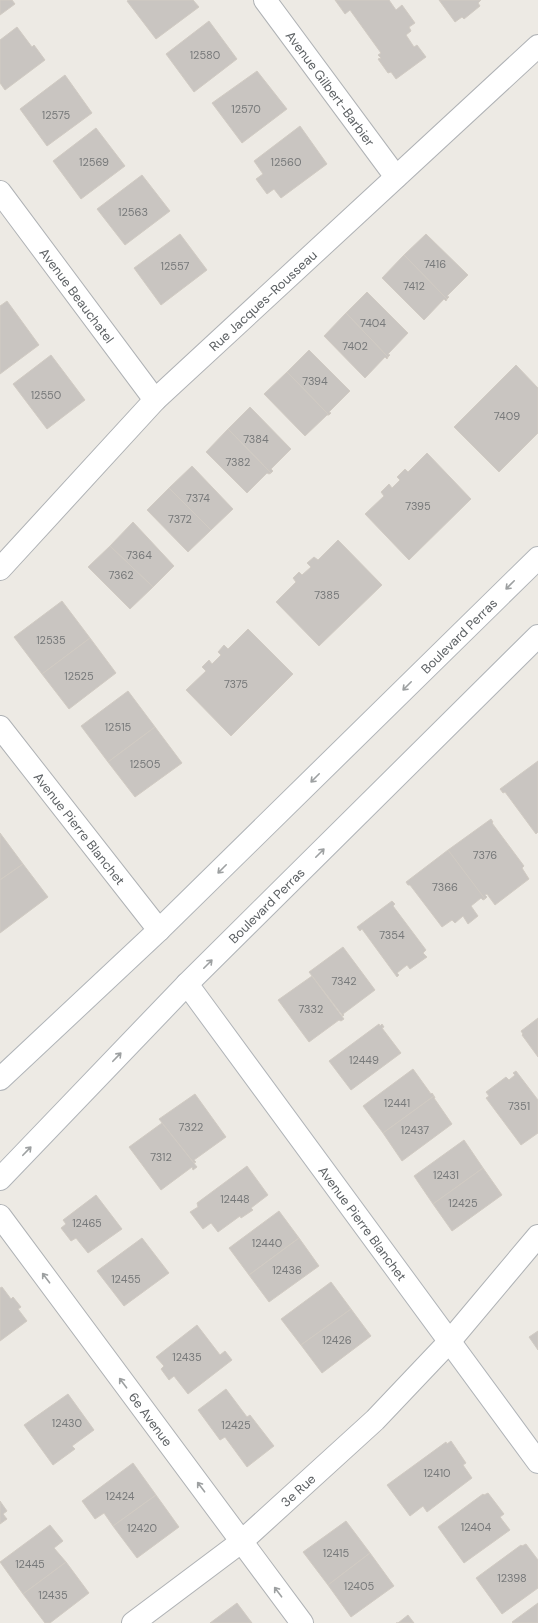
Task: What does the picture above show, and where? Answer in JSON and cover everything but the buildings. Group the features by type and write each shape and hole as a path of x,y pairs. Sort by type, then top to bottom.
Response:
{"street":[{"name":"Avenue Gilbert-Barbier","path":"265,0 396,177"},
{"name":"Rue Jacques-Rousseau","path":"0,568 155,400 538,46"},
{"name":"Avenue Beauchatel","path":"0,192 155,400"},
{"name":"Boulevard Perras","path":"0,1079 159,930 538,558"},
{"name":"Boulevard Perras","path":"0,1179 187,984 538,636"},
{"name":"Avenue Pierre Blanchet","path":"0,727 159,930"},
{"name":"Avenue Pierre Blanchet","path":"187,984 538,1462"},
{"name":"6e Avenue","path":"0,1216 302,1623"},
{"name":"3e Rue","path":"133,1623 241,1542 375,1420 449,1342 538,1236"}]}
